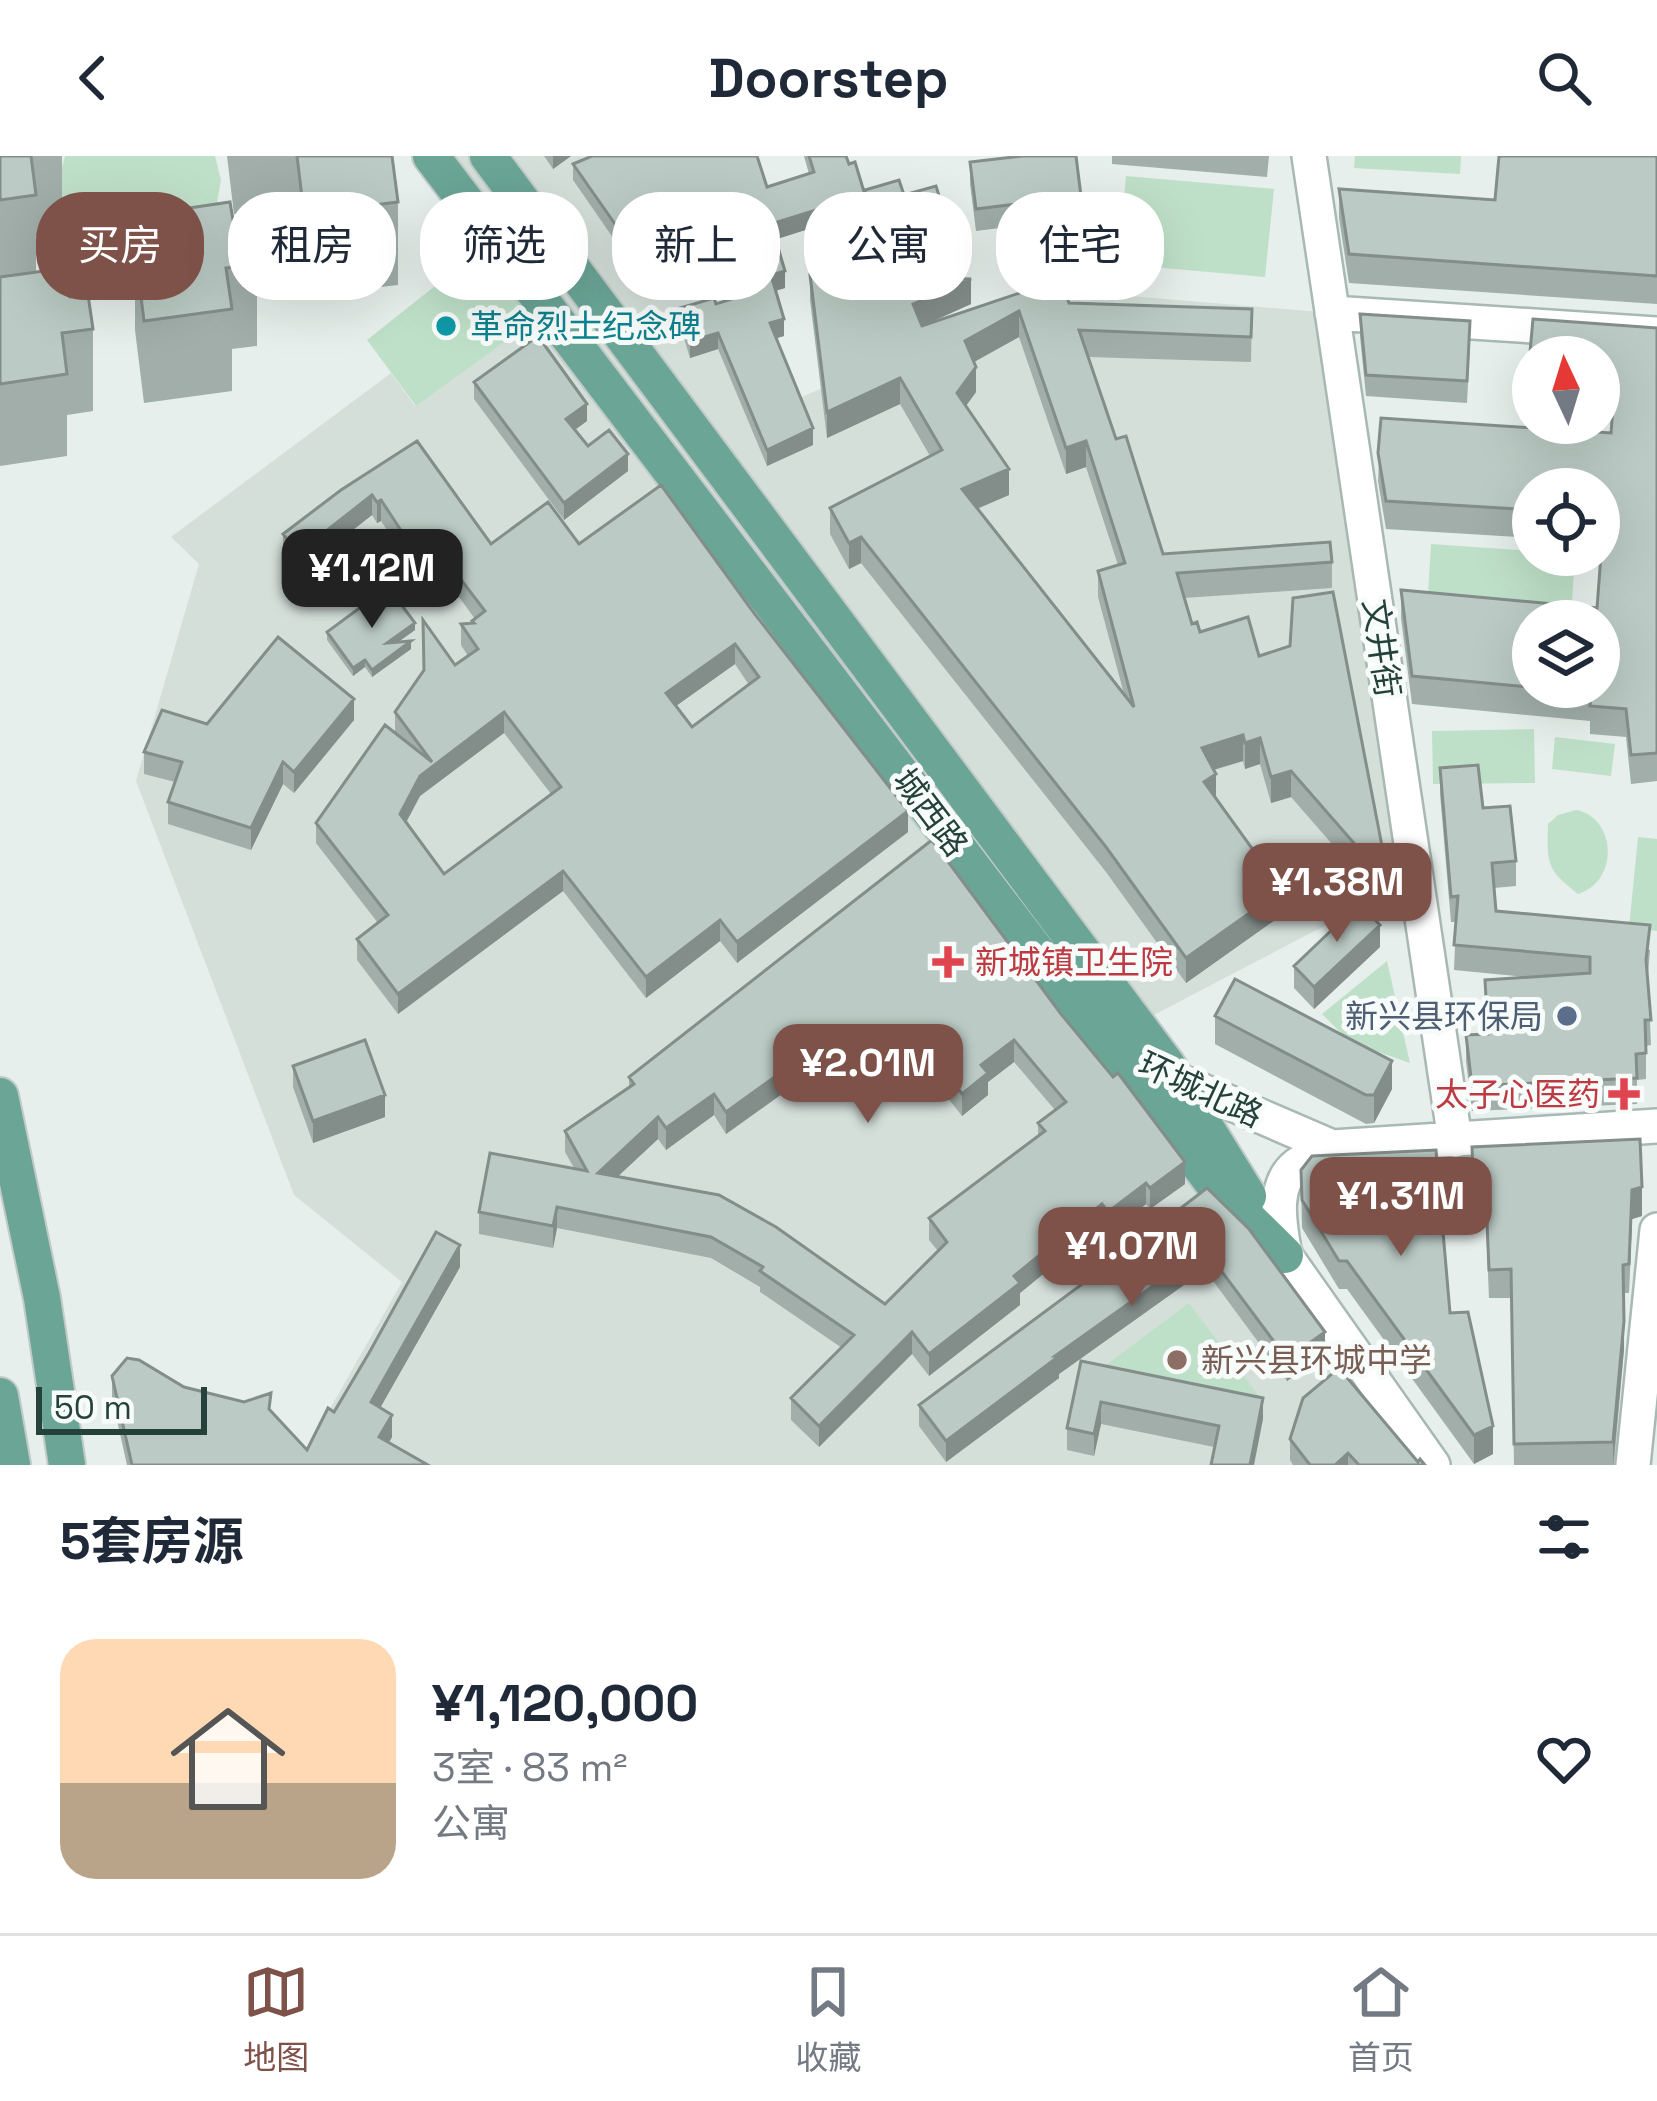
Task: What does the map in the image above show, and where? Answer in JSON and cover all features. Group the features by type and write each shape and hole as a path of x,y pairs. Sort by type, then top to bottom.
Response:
{"main road":[{"name":"城西路","path":"431,156 1216,1187 1285,1255"},
{"path":"488,156 1167,1065 1285,1255"},
{"path":"0,1096 42,1298 67,1465"},
{"path":"0,1396 12,1465"}],"street":[{"name":"文井街","path":"1309,156 1455,1140"},
{"path":"1332,314 1657,334"},
{"name":"环城北路","path":"1104,1040 1194,1089 1332,1147 1657,1126"},
{"path":"1285,1255 1279,1198 1294,1166 1332,1147"},
{"path":"1634,1465 1657,1230"},
{"name":"城西路","path":"1285,1255 1432,1465"}],"shaded area":[{"path":"431,156 660,156 666,192 612,192 612,300 713,300 771,410 933,341 1013,300 1164,299 1332,313 1416,878 1104,1041 1433,1465 298,1465 402,1282 294,1195 136,781 199,564 171,537 391,373 415,406 548,311 540,300 588,300 588,192 458,192"}],"green space":[{"path":"65,156 215,156 221,180 214,219 228,223 228,265 204,266 204,192 60,192"},
{"path":"1355,156 1461,156 1460,174 1354,168"},
{"path":"1126,176 1274,189 1265,277 1164,268 1164,192 1125,192"},
{"path":"420,298 541,300 549,310 416,406 367,340"},
{"path":"1431,544 1512,550 1512,576 1574,576 1572,600 1512,600 1512,615 1427,610"},
{"path":"1534,729 1535,783 1433,784 1432,731"},
{"path":"1555,737 1615,744 1611,776 1552,769"},
{"path":"1576,810 1599,824 1608,850 1601,876 1578,894 1554,871 1548,848 1548,824"},
{"path":"1638,837 1657,839 1657,931 1629,928"},
{"path":"1387,961 1410,1063 1350,1042 1322,1014"},
{"path":"1189,1303 1261,1399 1106,1365"}],"building":[{"path":"0,156 31,156 36,195 0,200"},
{"path":"297,156 392,156 398,202 396,192 301,192"},
{"path":"592,156 757,156 767,187 814,172 809,156 846,156 849,164 855,162 864,192 804,192 804,214 780,221 780,192 612,192 612,220 573,164"},
{"path":"1076,156 1080,192 996,192 996,207 976,209 970,162"},
{"path":"1499,156 1657,156 1657,276 1349,254 1339,189 1495,200"},
{"path":"899,180 903,192 866,192"},
{"path":"228,202 226,268 232,309 144,321 141,300 204,300 204,206"},
{"path":"36,272 36,300 89,300 93,329 62,333 67,374 0,384 0,277"},
{"path":"707,300 716,304 778,300 784,319 770,323 813,428 767,450 718,333 690,341 680,308"},
{"path":"813,300 922,300 913,304 922,326 999,300 1252,309 1251,337 1079,330 1116,439 1126,436 1163,554 1330,542 1332,562 1177,573 1192,624 1197,622 1200,632 1248,617 1259,656 1290,646 1293,598 1333,592 1382,846 1366,857 1291,771 1271,777 1260,738 1245,743 1243,735 1202,748 1216,774 1204,782 1282,890 1186,958 1106,847 861,537 849,543 830,508 942,450 900,378 827,412","holes":["1019,311 1066,448 1086,441 1125,563 1098,571 1134,707 962,489 1009,469 957,393 976,367 965,341"]},
{"path":"1360,314 1470,321 1467,381 1366,375"},
{"path":"1533,319 1657,328 1657,753 1631,755 1626,709 1614,708 1620,708 1620,600 1598,600 1599,576 1620,576 1620,468 1512,468 1512,509 1386,501 1378,453 1381,418 1512,427 1512,444 1620,444 1620,336 1531,336"},
{"path":"538,336 587,404 566,419 588,446 609,430 628,454 564,503 474,382"},
{"path":"417,441 491,544 548,502 579,544 661,485 908,811 737,942 720,920 646,977 563,871 398,994 357,939 388,915 316,823 385,725 432,762 395,712 424,670 423,620 455,665 478,649 461,624 474,623 485,611 459,577 446,586 381,500 377,502 372,495 298,553 283,534","holes":["735,644 759,677 692,727 666,693","504,712 561,787 444,874 400,814 420,776"]},
{"path":"388,587 415,623 387,643 411,641 372,670 365,660 353,668 327,632"},
{"path":"1401,590 1512,600 1512,685 1412,676"},
{"path":"278,637 354,699 294,772 283,762 251,828 168,802 182,762 144,752 162,710 207,724"},
{"path":"1478,765 1483,808 1510,806 1516,861 1492,863 1496,911 1650,925 1646,960 1651,1020 1645,1020 1646,1053 1636,1054 1637,1078 1472,1086 1466,1035 1488,1034 1485,980 1590,973 1590,957 1454,945 1458,896 1451,897 1440,768"},
{"path":"932,840 1061,1014 1113,1077 1118,1073 1185,1162 1150,1188 1146,1183 1108,1212 1102,1204 1014,1276 1020,1283 929,1354 912,1332 819,1426 791,1398 854,1335 760,1271 763,1267 711,1237 557,1207 553,1226 479,1212 490,1153 587,1171 565,1131 634,1084 629,1077","holes":["843,1028 862,1064 921,1042 962,1094 988,1073 981,1065 1014,1040 1066,1102 1038,1123 1045,1131 929,1218 947,1242 885,1304 776,1227 719,1195 598,1173 658,1117 666,1128 714,1094 726,1112"]},
{"path":"1359,904 1380,925 1314,987 1294,966"},
{"path":"1235,979 1392,1061 1374,1095 1215,1016"},
{"path":"365,1040 385,1095 313,1121 293,1066"},
{"path":"1640,1139 1642,1187 1632,1190 1629,1264 1623,1265 1624,1321 1613,1442 1514,1444 1511,1269 1489,1270 1486,1197 1474,1198 1472,1147"},
{"path":"1436,1150 1450,1313 1468,1312 1493,1426 1474,1435 1347,1261 1339,1261 1302,1200 1301,1170 1312,1156"},
{"path":"1207,1188 1249,1229 1325,1332 1287,1359 1205,1249 946,1441 919,1405 1147,1236 1155,1247 1187,1224 1177,1211"},
{"path":"436,1232 460,1245 371,1402 392,1415 379,1437 428,1465 132,1465 112,1376 127,1358 139,1360 184,1387 244,1402 271,1393 269,1409 307,1450 328,1408 334,1412 369,1353"},
{"path":"1081,1361 1263,1398 1250,1465 1211,1465 1219,1426 1101,1402 1094,1434 1067,1428"},
{"path":"1339,1368 1425,1465 1359,1465 1348,1453 1335,1465 1310,1465 1290,1439 1303,1398"}],"place":[{"name":"革命烈士纪念碑","path":"446,326"},
{"name":"新城镇卫生院","path":"948,962"},
{"name":"新兴县环保局","path":"1567,1016"},
{"name":"太子心医药","path":"1624,1094"},
{"name":"新兴县环城中学","path":"1177,1360"}]}
